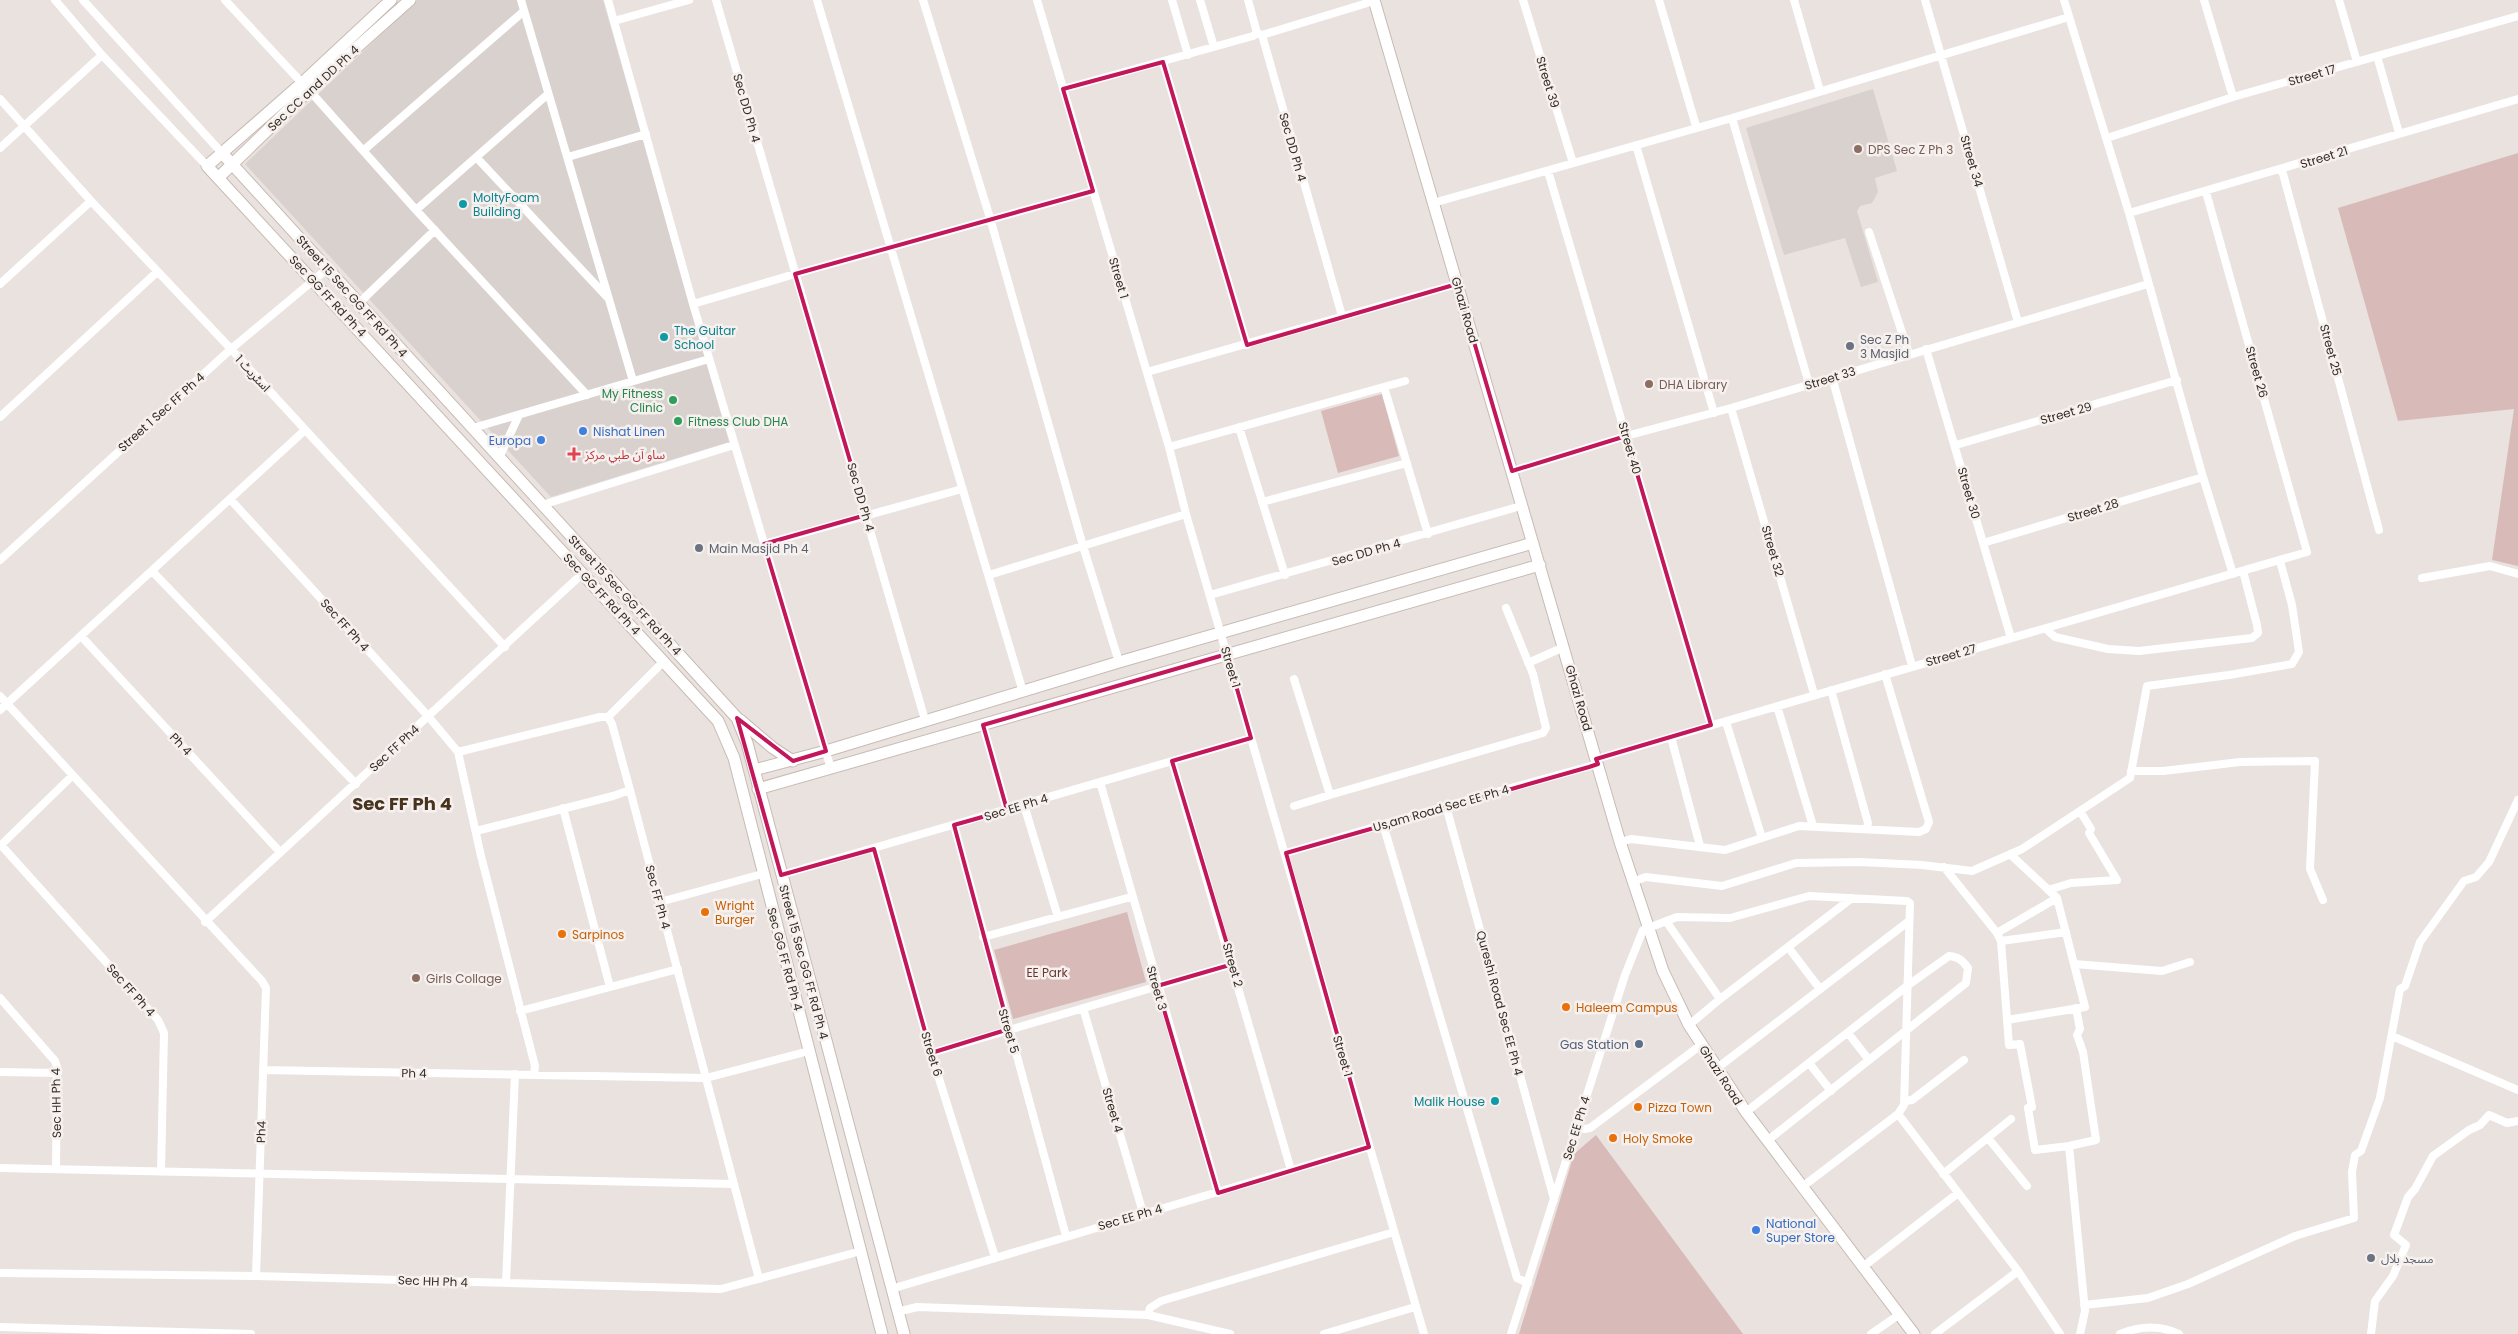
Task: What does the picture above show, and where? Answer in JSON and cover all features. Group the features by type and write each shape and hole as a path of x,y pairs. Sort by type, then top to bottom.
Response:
{"main road":[{"name":"Sec CC and DD Ph 4","path":"218,178 305,86 391,0"},
{"name":"Sec CC and DD Ph 4","path":"207,166 410,0"},
{"name":"Ghazi Road","path":"1374,0 1620,842 1663,971 1689,1025 1716,1069 1767,1141 1914,1334"},
{"name":"Street 15 Sec GG FF Rd Ph 4","path":"222,152 737,718 754,770 903,1333"},
{"name":"Sec GG FF Rd Ph 4","path":"207,166 664,661 718,721 724,731 734,758 762,874 882,1334"},
{"path":"492,475 502,460"},
{"path":"754,770 826,752 1119,662 1533,543"},
{"path":"758,788 831,769 1540,565"},
{"path":"737,718 773,748 793,761"}],"street":[{"name":"Sec GG FF Rd Ph 4","path":"56,0 102,55 207,166"},
{"name":"Street 15 Sec GG FF Rd Ph 4","path":"83,0 222,152"},
{"path":"225,0 587,395"},
{"path":"521,0 633,381"},
{"path":"608,0 693,304 831,769"},
{"path":"614,21 689,0"},
{"name":"Sec DD Ph 4","path":"716,0 926,720"},
{"path":"817,0 1023,692"},
{"path":"923,0 990,218 1083,546 1119,662"},
{"name":"Street 1","path":"1037,0 1169,446 1186,514 1250,738 1286,853 1422,1333"},
{"path":"1172,0 1188,55"},
{"path":"1200,0 1214,47"},
{"name":"Sec DD Ph 4","path":"1248,0 1342,316"},
{"path":"1063,89 1188,55 1374,0"},
{"name":"Street 39","path":"1523,0 1573,163"},
{"path":"1659,0 1696,126"},
{"path":"1794,0 1820,91"},
{"name":"Street 34","path":"1925,0 2018,322"},
{"path":"2064,0 2129,213 2203,478 2234,574"},
{"path":"2204,0 2233,97"},
{"path":"2339,0 2357,62"},
{"path":"364,150 524,11"},
{"name":"Street 17","path":"2107,138 2233,97 2518,16"},
{"path":"1433,203 1548,171 1696,126 1732,118 2069,17"},
{"path":"0,148 102,55"},
{"path":"2377,56 2399,133"},
{"path":"1163,62 1247,344"},
{"path":"416,210 548,94"},
{"name":"اسٹریٹ 1","path":"0,99 91,201 231,349 505,647"},
{"name":"Street 21","path":"2129,213 2282,170 2399,133 2518,99"},
{"path":"1732,118 1809,384"},
{"path":"568,157 646,134"},
{"path":"1636,145 1714,413"},
{"path":"477,158 608,298"},
{"name":"Street 25","path":"2282,170 2379,530"},
{"name":"Street 40","path":"1548,171 1711,725"},
{"path":"693,304 990,218 1093,191"},
{"name":"Street 26","path":"2206,192 2307,552"},
{"path":"0,284 91,201"},
{"path":"358,303 435,230"},
{"path":"1869,232 1909,354"},
{"name":"Street 1 Sec FF Ph 4","path":"0,560 231,349 327,269"},
{"path":"0,417 157,272"},
{"path":"1147,372 1457,284"},
{"name":"Street 33","path":"1512,471 2148,284"},
{"name":"Street 30","path":"1926,349 1956,445 2011,638"},
{"path":"473,428 709,359"},
{"path":"1832,377 1912,666"},
{"name":"Street 29","path":"1956,445 2177,380"},
{"path":"1169,446 1405,381"},
{"path":"1384,387 1428,534"},
{"name":"Street 32","path":"1731,408 1814,694"},
{"path":"502,460 519,415"},
{"path":"1239,427 1285,575"},
{"path":"0,710 306,430"},
{"path":"542,505 734,445"},
{"path":"1262,502 1407,463"},
{"name":"Street 28","path":"1983,543 2203,478"},
{"path":"764,544 962,488"},
{"name":"Sec FF Ph 4","path":"230,500 428,716 458,752"},
{"name":"Sec DD Ph 4","path":"1210,595 1522,506"},
{"path":"989,575 1186,514"},
{"name":"Street 27","path":"1597,761 1814,694 2307,552"},
{"path":"1632,882 1646,877 1722,886 1796,863 1860,862 1944,867 1972,871 2022,849 2130,778 2147,686 2229,676 2292,664 2299,652 2292,605 2280,561"},
{"path":"2422,578 2490,566 2518,574"},
{"path":"152,571 356,784"},
{"path":"2046,628 2055,637 2108,649 2139,651 2252,638 2258,633 2243,571"},
{"name":"Sec FF Ph4","path":"205,922 582,574"},
{"path":"1294,806 1543,732 1546,723 1528,663 1506,608"},
{"name":"Ph 4","path":"81,636 280,852"},
{"path":"1528,663 1564,647"},
{"path":"534,1075 535,1066 458,752 600,717 608,717 664,661"},
{"path":"1620,842 1631,839 1725,850 1799,826 1919,832 1926,829 1929,822 1885,674"},
{"path":"1294,679 1330,795"},
{"path":"1830,690 1868,823 1867,828"},
{"path":"0,696 205,922"},
{"path":"1777,706 1813,826"},
{"name":"Sec FF Ph 4","path":"608,717 612,724 630,790 759,1279"},
{"path":"1726,722 1762,838"},
{"path":"983,725 1007,810"},
{"path":"1671,737 1700,846"},
{"name":"Sec EE Ph 4","path":"782,875 1250,738"},
{"name":"Street 2","path":"1172,761 1233,964 1291,1170"},
{"name":"Us,am Road Sec EE Ph 4","path":"1286,853 1597,761"},
{"path":"2131,772 2163,771 2240,762 2315,761 2310,869 2324,900"},
{"path":"0,846 72,776"},
{"name":"Street 3","path":"1100,782 1131,897 1218,1193"},
{"path":"476,831 630,790"},
{"path":"2084,1304 2148,1298 2188,1284 2295,1236 2354,1218 2352,1172 2355,1155 2361,1150 2380,1098 2400,989 2405,986 2420,942 2464,881 2476,877 2489,862 2518,800"},
{"path":"1024,805 1058,917"},
{"name":"Qureshi Road Sec EE Ph 4","path":"1446,806 1554,1200"},
{"path":"563,808 610,987"},
{"path":"2048,890 2071,883 2117,880 2089,833 2091,829 2080,811"},
{"path":"1383,824 1517,1278 1528,1283"},
{"name":"Street 5","path":"954,826 1066,1236"},
{"name":"Sec FF Ph 4","path":"0,846 152,1013 162,1027 164,1033 161,1172"},
{"name":"Street 6","path":"874,849 931,1052 995,1256"},
{"path":"2007,1020 2085,1007 2057,898 2010,854"},
{"path":"1944,867 2001,941 2009,1045 2020,1044 2032,1107 2028,1108 2035,1150 2069,1146 2096,1140 2083,1052 2077,1035 2080,1029 2076,1008"},
{"path":"660,902 762,874"},
{"path":"1648,927 1685,916 1730,918 1809,896 1907,901 1910,903 1904,1101 1898,1114 1802,1187"},
{"path":"983,937 1131,897"},
{"path":"1689,1025 1852,898"},
{"path":"1996,933 2057,898"},
{"path":"1666,921 1720,999"},
{"path":"1716,1069 1909,921"},
{"name":"Ph4","path":"205,922 262,981 266,988 256,1276"},
{"name":"Sec EE Ph 4","path":"1511,1334 1625,975 1640,935 1648,927"},
{"path":"2001,941 2066,932"},
{"path":"1788,947 1820,989"},
{"path":"1746,1112 1907,986 1950,956 1957,956 1968,968 1966,983 1767,1141"},
{"path":"2074,964 2162,971 2190,962"},
{"path":"931,1052 1233,964"},
{"path":"520,1010 678,969"},
{"name":"Sec HH Ph 4","path":"0,998 55,1061 58,1073 56,1170"},
{"name":"Street 4","path":"1083,1008 1142,1213"},
{"path":"1848,1033 1869,1060"},
{"path":"2392,1036 2518,1090"},
{"path":"1576,1126 1584,1129 1590,1128 1702,1045"},
{"path":"706,1078 809,1051"},
{"path":"1904,1101 1912,1100 1964,1060"},
{"path":"1809,1063 1831,1091"},
{"name":"Ph 4","path":"263,1070 706,1078"},
{"path":"0,1072 58,1073"},
{"path":"506,1283 515,1074"},
{"path":"1898,1114 2018,1271 2060,1334"},
{"path":"2371,1334 2375,1301 2393,1276 2406,1245 2394,1235 2408,1197 2415,1189 2433,1156 2469,1130 2480,1125 2489,1115 2508,1122 2518,1121"},
{"path":"1944,1174 2011,1119"},
{"path":"1988,1138 2027,1186"},
{"path":"2069,1146 2084,1304 2080,1334"},
{"name":"Sec EE Ph 4","path":"890,1289 995,1256 1218,1193 1369,1147"},
{"path":"0,1168 734,1184"},
{"path":"1864,1266 1958,1193"},
{"path":"1148,1315 1150,1308 1161,1301 1394,1232"},
{"name":"Sec HH Ph 4","path":"0,1273 256,1276 721,1289 861,1251"},
{"path":"1935,1334 2018,1271"},
{"path":"897,1312 917,1307 1148,1315 1230,1334"},
{"path":"1324,1334 1415,1307"},
{"path":"1871,1334 1900,1314"},
{"path":"0,1327 251,1334"},
{"path":"2120,1334 2131,1329 2154,1327 2168,1328 2179,1334"}],"highlighted area":[{"path":"1163,62 1247,345 1457,284 1512,471 1626,436 1711,725 1596,759 1598,764 1589,767 1286,853 1369,1147 1218,1193 1157,986 1233,964 1172,761 1251,738 1227,654 983,725 1007,810 954,825 1009,1029 931,1053 874,849 781,875 737,718 793,761 826,751 764,544 866,515 795,274 1093,191 1063,89"}],"shaded area":[{"path":"417,0 603,0 729,442 551,497 245,164"},
{"path":"1873,89 1897,171 1875,178 1878,192 1872,203 1860,206 1857,211 1878,282 1861,287 1845,238 1784,255 1746,128"}],"green space":[{"path":"2518,153 2518,566 2492,560 2514,409 2398,421 2338,208"},
{"path":"1382,394 1399,456 1338,473 1321,411"},
{"name":"EE Park","path":"1127,912 1146,982 1013,1019 994,950"},
{"path":"1596,1135 1743,1334 1519,1334 1574,1154"}],"place":[{"name":"DPS Sec Z Ph 3","path":"1858,149"},
{"name":"MoltyFoam Building","path":"463,204"},
{"name":"The Guitar School","path":"664,337"},
{"name":"Sec Z Ph 3 Masjid","path":"1850,346"},
{"name":"DHA Library","path":"1649,384"},
{"name":"My Fitness Clinic","path":"673,400"},
{"name":"Fitness Club DHA","path":"678,421"},
{"name":"Nishat Linen","path":"583,431"},
{"name":"Europa","path":"541,440"},
{"name":"ساو آن طبي مرکز","path":"574,454"},
{"name":"Main Masjid Ph 4","path":"699,548"},
{"name":"Wright Burger","path":"705,912"},
{"name":"Sarpinos","path":"562,934"},
{"name":"Girls Collage","path":"416,978"},
{"name":"Haleem Campus","path":"1566,1007"},
{"name":"Gas Station","path":"1639,1044"},
{"name":"Malik House","path":"1495,1101"},
{"name":"Pizza Town","path":"1638,1107"},
{"name":"Holy Smoke","path":"1613,1138"},
{"name":"National Super Store","path":"1756,1230"},
{"name":"مسجد بلال","path":"2371,1258"}],"district":[{"name":"Sec FF Ph 4","path":"402,803"}]}
